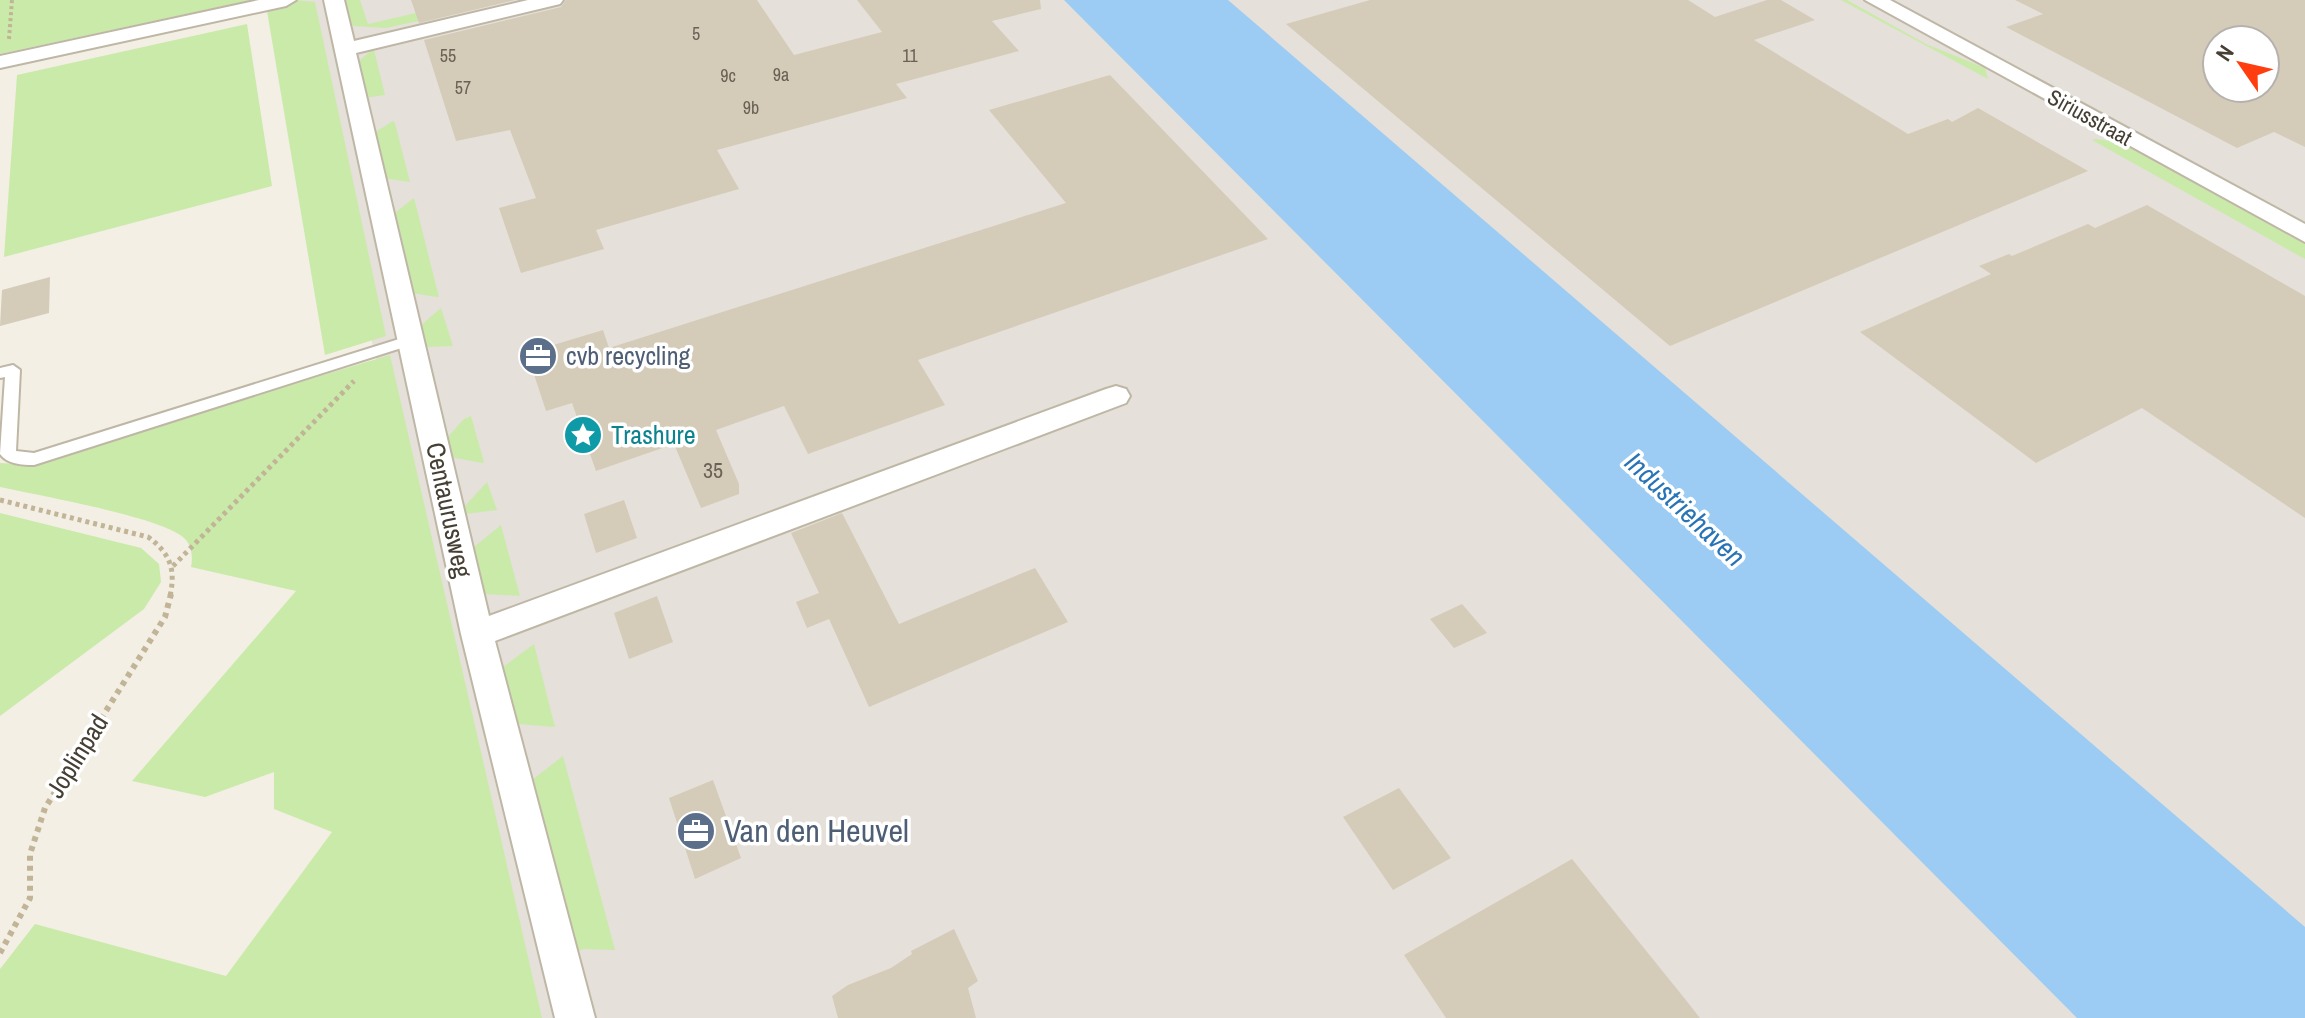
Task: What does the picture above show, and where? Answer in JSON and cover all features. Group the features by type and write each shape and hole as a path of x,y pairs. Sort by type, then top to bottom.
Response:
{"street":[{"path":"4,61 286,0"},
{"name":"Centaurusweg","path":"334,0 347,49 399,344 575,1018"},
{"path":"347,49 553,0"},
{"name":"Siriusstraat","path":"1875,0 2305,234"},
{"path":"477,634 1116,396"}],"lane":[{"path":"0,373 13,370 8,454 21,459 34,459 399,344"}],"path":[{"path":"4,61 12,0"},
{"path":"0,500 148,537 164,547 173,566 399,344"},
{"name":"Joplinpad","path":"0,953 30,898 30,854 45,808 165,617 174,584 173,566"}],"shaded area":[{"path":"288,0 1079,0 2108,1018 538,1018"},
{"path":"1205,0 2305,0 2305,946"}],"green space":[{"path":"0,0 252,0 0,54"},
{"path":"293,0 315,2 386,336 325,355 266,5"},
{"path":"338,0 360,0 368,24 416,13 428,19 386,28 354,26"},
{"path":"1841,0 1847,0 1926,44 1985,68 1988,79"},
{"path":"247,24 272,186 4,257 17,75"},
{"path":"457,26 458,30 374,50 385,95 363,98 357,63 377,45"},
{"path":"393,121 410,182 383,178 372,134"},
{"path":"2092,140 2119,142 2305,244 2305,259"},
{"path":"414,198 439,297 411,293 392,215"},
{"path":"441,308 453,346 424,347 419,327"},
{"path":"390,355 542,1018 0,1018 0,969 35,924 226,976 332,832 274,809 274,772 205,797 132,781 296,591 191,567 187,541 151,522 0,487 0,463 21,464 57,455"},
{"path":"471,416 482,463 451,457 447,438 464,419"},
{"path":"487,482 497,510 465,514 464,507"},
{"path":"0,513 141,548 159,564 161,582 144,609 0,716"},
{"path":"501,525 520,596 485,594 474,547"},
{"path":"534,644 555,727 518,724 503,667"},
{"path":"563,756 615,950 584,949 574,952 532,780"}],"water":[{"name":"Industriehaven","path":"1064,0 1228,0 2305,927 2305,1018 2077,1018"}],"building":[{"path":"411,0 515,0 419,23"},
{"path":"566,0 757,0 794,55 882,32 857,0 1040,0 1041,9 992,21 1019,51 896,84 907,98 717,150 739,189 596,230 604,249 521,273 499,208 536,198 510,130 456,141 424,40 561,7"},
{"path":"1370,0 1688,0 1715,17 1767,0 1781,0 1815,20 1754,40 1908,134 1948,119 1952,122 1978,108 2088,171 1670,346 1286,24"},
{"path":"2015,0 2305,0 2305,147 2274,132 2237,148 2006,27 2043,14"},
{"path":"1110,75 1268,239 918,360 945,405 808,454 784,406 716,430 739,484 739,494 701,508 674,444 596,471 572,403 546,411 527,353 603,330 609,348 1066,203 989,110"},
{"path":"2147,205 2305,296 2305,518 2142,408 2036,463 1860,332 1991,274 1979,266 2009,254 2012,256 2088,224 2095,228"},
{"path":"50,277 49,313 0,326 2,290"},
{"path":"624,500 637,538 596,553 584,514"},
{"path":"842,513 899,624 1035,568 1068,622 869,707 829,619 807,628 796,602 819,593 791,533"},
{"path":"657,596 673,642 629,659 614,613"},
{"path":"1462,604 1487,633 1454,648 1430,619"},
{"path":"713,780 741,858 695,879 669,798"},
{"path":"1399,788 1451,858 1393,890 1343,817"},
{"path":"1572,859 1700,1018 1446,1018 1404,955"},
{"path":"954,929 978,981 968,988 976,1018 838,1018 832,996 848,985 891,968 912,954 911,951"}],"place":[{"name":"cvb recycling","path":"538,356"},
{"name":"Trashure","path":"583,435"},
{"name":"Van den Heuvel","path":"696,831"}]}
